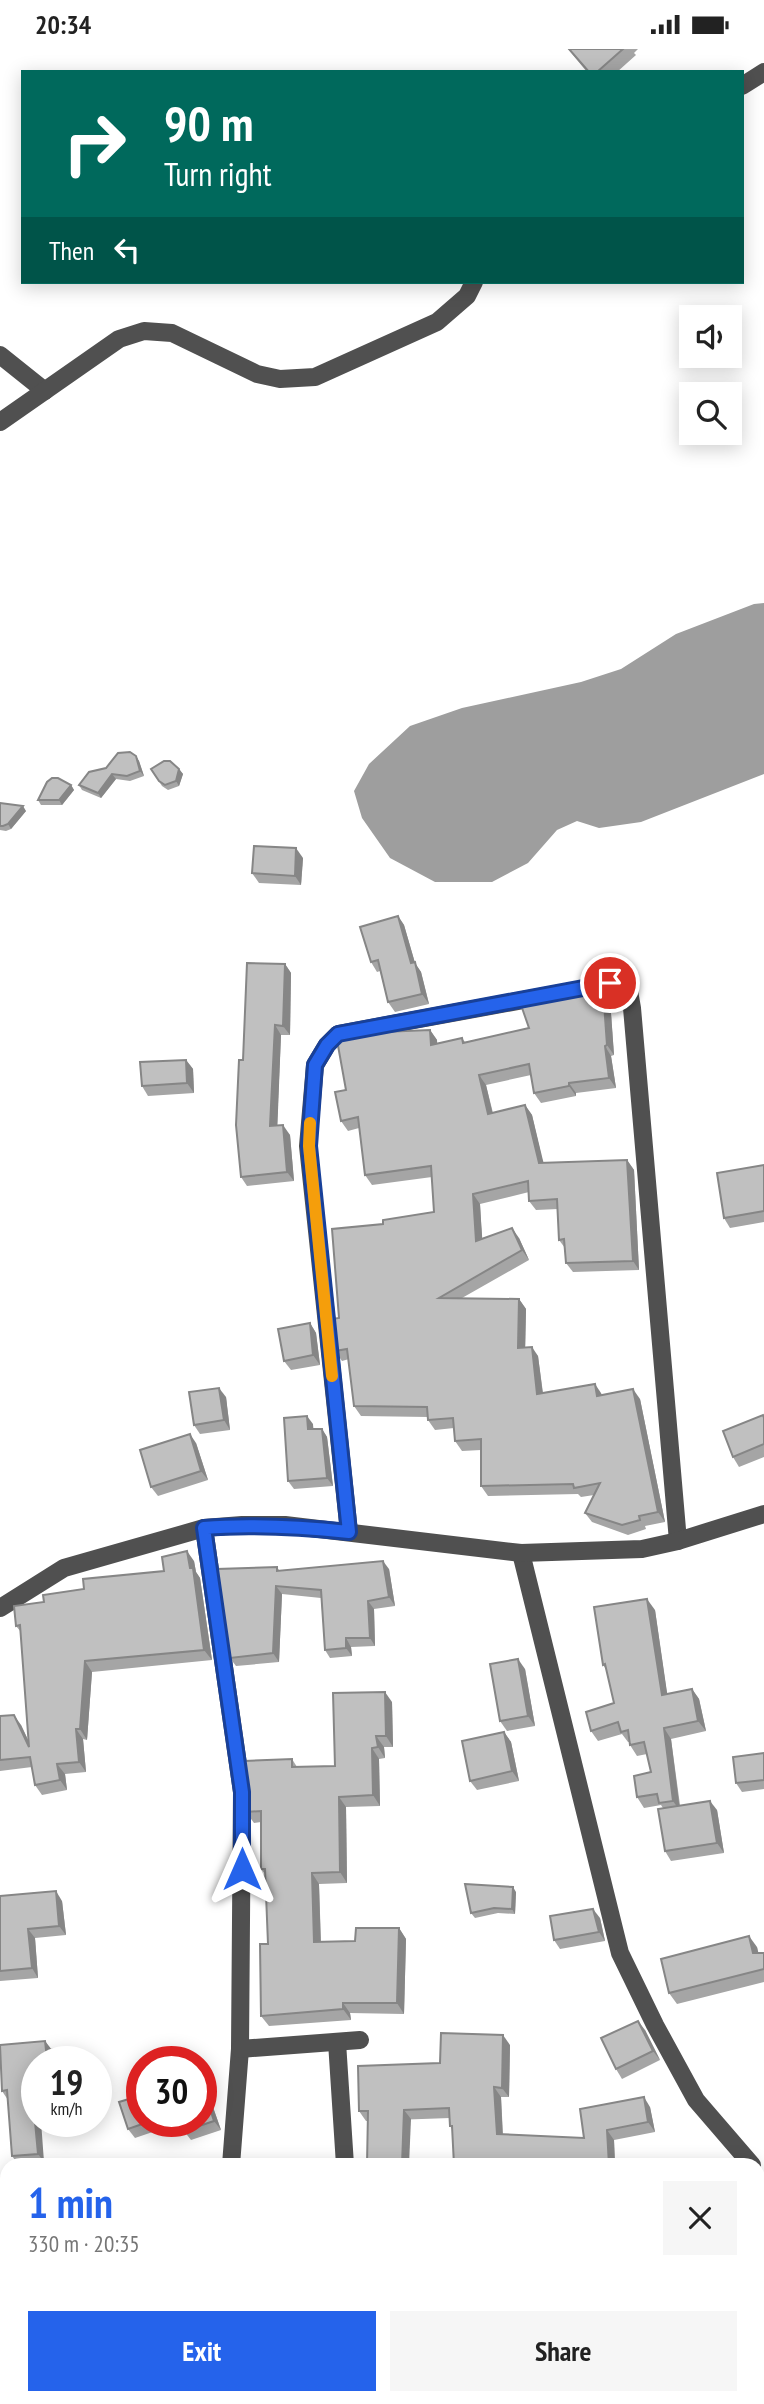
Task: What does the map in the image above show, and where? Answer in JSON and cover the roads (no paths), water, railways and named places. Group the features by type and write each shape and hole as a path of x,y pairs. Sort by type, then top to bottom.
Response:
{"street":[{"path":"744,85 764,72"},
{"path":"0,422 119,339 144,331 172,333 257,374 280,379 315,377 437,322 467,296 473,284"},
{"path":"0,355 45,391"},
{"path":"349,1532 309,1146 315,1065 327,1045 338,1034 610,983 621,985 629,991 632,1008 678,1541"},
{"path":"0,1608 64,1568 204,1528 285,1525 521,1553 642,1549 678,1541 764,1514"},
{"path":"204,1528 242,1792 240,2049 232,2158"},
{"path":"521,1553 620,1953 696,2100 746,2158"},
{"path":"240,2049 360,2040"},
{"path":"337,2042 345,2158"}]}
